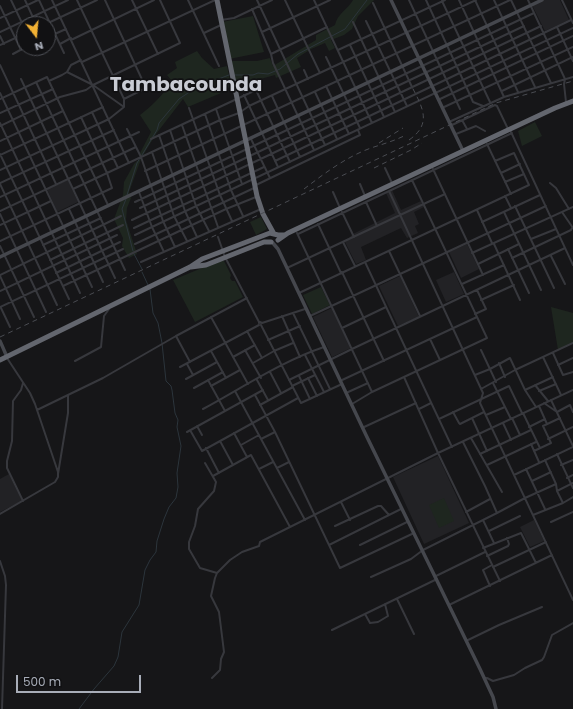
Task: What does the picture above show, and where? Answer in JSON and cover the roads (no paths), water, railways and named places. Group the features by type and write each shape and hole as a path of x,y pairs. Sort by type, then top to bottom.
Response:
{"highway":[{"path":"216,0 239,113 248,139 247,149 257,196 272,234"},
{"path":"0,360 190,267 201,260 272,234 281,236 288,233 297,232 366,199 392,184 432,168 573,101"},
{"path":"190,267 203,265 264,242 274,241 288,233"},
{"path":"272,234 268,238 274,241"}],"street":[{"path":"11,0 19,16"},
{"path":"25,0 33,16"},
{"path":"0,18 38,0 46,16"},
{"path":"52,0 130,163"},
{"path":"35,16 68,0"},
{"path":"77,0 124,99 124,107"},
{"path":"56,19 97,0"},
{"path":"105,0 146,88 124,99"},
{"path":"132,0 158,54"},
{"path":"60,44 154,0"},
{"path":"80,293 0,125 35,110 57,98 86,90 93,85 180,44 160,0"},
{"path":"188,0 219,66"},
{"path":"49,81 67,72 71,65 216,0"},
{"path":"257,0 325,145"},
{"path":"204,33 221,23 272,0"},
{"path":"285,0 320,73"},
{"path":"314,0 372,123"},
{"path":"261,32 330,0"},
{"path":"391,0 463,152"},
{"path":"409,0 460,109"},
{"path":"426,0 473,102 483,106"},
{"path":"338,50 429,8 443,0 490,102"},
{"path":"459,0 504,96"},
{"path":"73,189 209,125 239,113 249,106 475,0 518,92"},
{"path":"494,0 535,87"},
{"path":"145,171 511,0 550,83"},
{"path":"528,0 565,79 564,84 566,103"},
{"path":"2,256 542,0"},
{"path":"562,0 573,23"},
{"path":"373,4 412,87"},
{"path":"0,6 15,38 0,46"},
{"path":"252,9 273,63 316,156"},
{"path":"568,13 573,11"},
{"path":"135,202 534,13"},
{"path":"366,20 407,106"},
{"path":"275,161 572,20"},
{"path":"353,22 395,112"},
{"path":"0,32 16,25"},
{"path":"140,208 524,26"},
{"path":"132,220 541,26"},
{"path":"270,54 327,27"},
{"path":"557,27 573,61"},
{"path":"135,235 573,28"},
{"path":"56,34 66,29"},
{"path":"0,36 4,44"},
{"path":"56,36 64,53"},
{"path":"438,100 573,36"},
{"path":"350,45 384,117"},
{"path":"442,108 573,47"},
{"path":"135,244 360,135 357,122 326,57"},
{"path":"502,91 572,58"},
{"path":"0,65 56,184"},
{"path":"304,70 308,79"},
{"path":"67,72 93,85 124,107"},
{"path":"1,99 47,77 108,205"},
{"path":"450,124 504,96 573,77"},
{"path":"21,78 115,278"},
{"path":"36,82 125,270"},
{"path":"326,86 349,134"},
{"path":"0,113 53,88"},
{"path":"151,139 256,90 290,162"},
{"path":"315,92 337,139"},
{"path":"0,93 1,99 19,132 92,287"},
{"path":"244,95 278,167"},
{"path":"272,96 300,157"},
{"path":"450,124 497,106 573,265"},
{"path":"70,299 52,266 0,155 103,107"},
{"path":"0,170 109,119 124,107"},
{"path":"189,108 217,189 232,221"},
{"path":"216,108 242,184"},
{"path":"0,141 64,111"},
{"path":"92,112 118,168"},
{"path":"205,114 231,190 243,216"},
{"path":"0,241 112,188 107,173 81,117"},
{"path":"462,120 467,129"},
{"path":"182,125 218,227"},
{"path":"455,135 477,126 485,131"},
{"path":"127,129 141,157 158,208 175,247"},
{"path":"58,305 0,183 114,130"},
{"path":"170,130 196,206 209,232"},
{"path":"366,199 389,191 432,168 487,144 510,131"},
{"path":"0,197 139,132"},
{"path":"159,135 185,211 197,236"},
{"path":"343,137 345,142"},
{"path":"248,139 258,152 270,178"},
{"path":"487,144 511,194"},
{"path":"0,211 136,147"},
{"path":"152,152 174,216 186,241"},
{"path":"299,293 530,185 514,153 495,162"},
{"path":"501,172 520,164"},
{"path":"134,228 264,167"},
{"path":"385,168 392,184"},
{"path":"432,168 483,275"},
{"path":"505,182 524,174"},
{"path":"352,405 372,392 487,338 412,180"},
{"path":"550,182 556,188 569,209"},
{"path":"360,184 377,226"},
{"path":"139,191 152,227 164,252"},
{"path":"389,191 483,393 480,403 484,412 573,600"},
{"path":"333,192 354,237"},
{"path":"287,268 445,194"},
{"path":"482,222 540,195"},
{"path":"63,286 226,209 257,196"},
{"path":"505,196 511,208"},
{"path":"0,224 51,201"},
{"path":"516,206 554,288"},
{"path":"310,316 546,206"},
{"path":"472,253 573,207"},
{"path":"69,208 104,282"},
{"path":"141,262 261,209"},
{"path":"476,210 504,264 520,300"},
{"path":"341,211 318,224 297,232 372,392"},
{"path":"504,212 541,290"},
{"path":"512,258 571,230 573,228 562,212"},
{"path":"0,214 46,312"},
{"path":"20,319 0,275 93,231 121,216"},
{"path":"43,245 101,218"},
{"path":"318,224 384,361"},
{"path":"50,260 123,225"},
{"path":"531,239 556,229"},
{"path":"0,291 117,235"},
{"path":"218,237 225,257 302,404 362,371 453,328 486,310 477,290"},
{"path":"274,241 362,428 415,533 484,678 496,709"},
{"path":"56,273 120,242"},
{"path":"343,242 355,267"},
{"path":"478,264 520,244"},
{"path":"0,246 2,256 18,282 34,317"},
{"path":"289,380 565,248"},
{"path":"10,327 0,307 123,249"},
{"path":"508,249 529,293"},
{"path":"389,251 420,317"},
{"path":"551,256 565,284"},
{"path":"365,262 452,447"},
{"path":"461,284 504,264"},
{"path":"481,300 514,285"},
{"path":"37,410 103,378 246,298"},
{"path":"75,361 101,347 104,316 110,306"},
{"path":"342,328 386,307"},
{"path":"180,367 260,324 306,308"},
{"path":"293,313 330,389"},
{"path":"282,316 300,357"},
{"path":"211,317 248,384"},
{"path":"268,340 300,326"},
{"path":"247,331 262,358"},
{"path":"176,336 193,375"},
{"path":"430,339 440,360"},
{"path":"0,341 6,357 30,393 58,472 58,477"},
{"path":"253,363 274,351 294,343"},
{"path":"481,389 505,377 515,370 573,344"},
{"path":"233,357 255,345"},
{"path":"203,409 270,372 324,347"},
{"path":"211,350 226,378"},
{"path":"245,350 261,378"},
{"path":"482,350 496,382"},
{"path":"553,352 562,375 573,372"},
{"path":"305,355 324,392"},
{"path":"543,357 561,395"},
{"path":"474,375 490,369 510,358 525,390 548,424"},
{"path":"558,365 573,358"},
{"path":"186,379 217,362"},
{"path":"499,363 505,377"},
{"path":"211,386 240,370"},
{"path":"194,388 223,372"},
{"path":"270,372 281,393"},
{"path":"260,404 315,375"},
{"path":"299,376 310,399"},
{"path":"404,377 438,453 500,581"},
{"path":"525,390 553,377"},
{"path":"308,378 317,396"},
{"path":"208,380 225,411"},
{"path":"257,380 268,400"},
{"path":"23,383 21,390 13,401 12,440 7,461 7,468 23,501"},
{"path":"346,393 368,383"},
{"path":"493,383 521,435"},
{"path":"539,390 556,384"},
{"path":"535,385 548,401"},
{"path":"439,419 509,386 540,448"},
{"path":"187,432 263,390"},
{"path":"212,678 220,670 221,659 224,652 219,612 212,596 217,573 230,560 242,552 257,547 260,542 387,478 573,390"},
{"path":"235,391 305,520"},
{"path":"0,514 55,482 58,477 68,413 68,395"},
{"path":"255,395 275,432 340,568 415,533"},
{"path":"190,430 202,451 298,398"},
{"path":"514,474 573,446 572,441 551,400"},
{"path":"362,428 416,403"},
{"path":"544,403 557,412"},
{"path":"419,409 431,404"},
{"path":"557,412 570,406 573,410"},
{"path":"486,416 505,407"},
{"path":"453,412 459,424 484,412"},
{"path":"472,418 487,451"},
{"path":"534,451 551,443 542,426 560,418"},
{"path":"529,427 545,419"},
{"path":"503,423 511,440"},
{"path":"197,426 202,435"},
{"path":"548,439 573,427"},
{"path":"480,454 531,430"},
{"path":"261,439 275,432"},
{"path":"234,433 247,457"},
{"path":"241,445 259,435"},
{"path":"471,438 502,492"},
{"path":"220,441 233,465"},
{"path":"463,442 497,513"},
{"path":"487,465 536,442"},
{"path":"531,444 539,462"},
{"path":"206,448 219,472"},
{"path":"557,454 573,488"},
{"path":"213,476 251,455 290,527"},
{"path":"545,460 563,503"},
{"path":"561,465 573,460"},
{"path":"259,469 273,462"},
{"path":"277,468 289,462"},
{"path":"205,463 216,482 215,490 198,509 196,526 188,547 200,568 217,573"},
{"path":"526,469 545,509"},
{"path":"532,481 551,472"},
{"path":"567,478 573,475"},
{"path":"371,577 411,558 423,550 525,498 556,484"},
{"path":"557,491 572,484"},
{"path":"533,515 563,503 573,497"},
{"path":"466,512 490,499"},
{"path":"341,502 350,520"},
{"path":"335,526 380,506 390,515"},
{"path":"329,545 402,508"},
{"path":"551,522 573,512"},
{"path":"489,531 520,516"},
{"path":"483,520 494,543"},
{"path":"360,545 408,521"},
{"path":"483,548 521,533 536,563"},
{"path":"487,556 508,546 510,544 507,538"},
{"path":"490,586 483,570 546,542"},
{"path":"332,630 485,552"},
{"path":"449,605 552,555"},
{"path":"0,561 5,576 6,585 3,708"},
{"path":"396,598 414,634"},
{"path":"365,614 370,623 378,622 388,616 385,604"},
{"path":"466,641 499,625 542,608"},
{"path":"484,678 493,681 511,677 528,666 540,662 544,657 552,634 573,623"}],"waterway":[{"path":"234,75 253,75 258,73 268,74 280,69 298,54 345,29 367,0"},
{"path":"142,155 157,130 159,123 179,99 197,87 229,75"},
{"path":"127,195 140,158"},
{"path":"126,199 122,209 133,251"},
{"path":"134,254 142,269"},
{"path":"142,272 148,285"},
{"path":"79,709 114,666 118,657 122,632 139,605 145,570 156,552 157,541 164,519 169,507 176,498 178,487 177,473 181,446 177,427 178,420 175,413 171,386 166,381 162,343 158,323 153,313 150,289"}],"railway":[{"path":"0,337 496,103 573,81"},
{"path":"409,140 421,128 423,122 422,109 412,87"},
{"path":"379,143 403,128"},
{"path":"304,189 328,171 353,156 406,135"},
{"path":"374,168 422,143"}],"district":[{"name":"Tambacounda","path":"186,86"}]}
